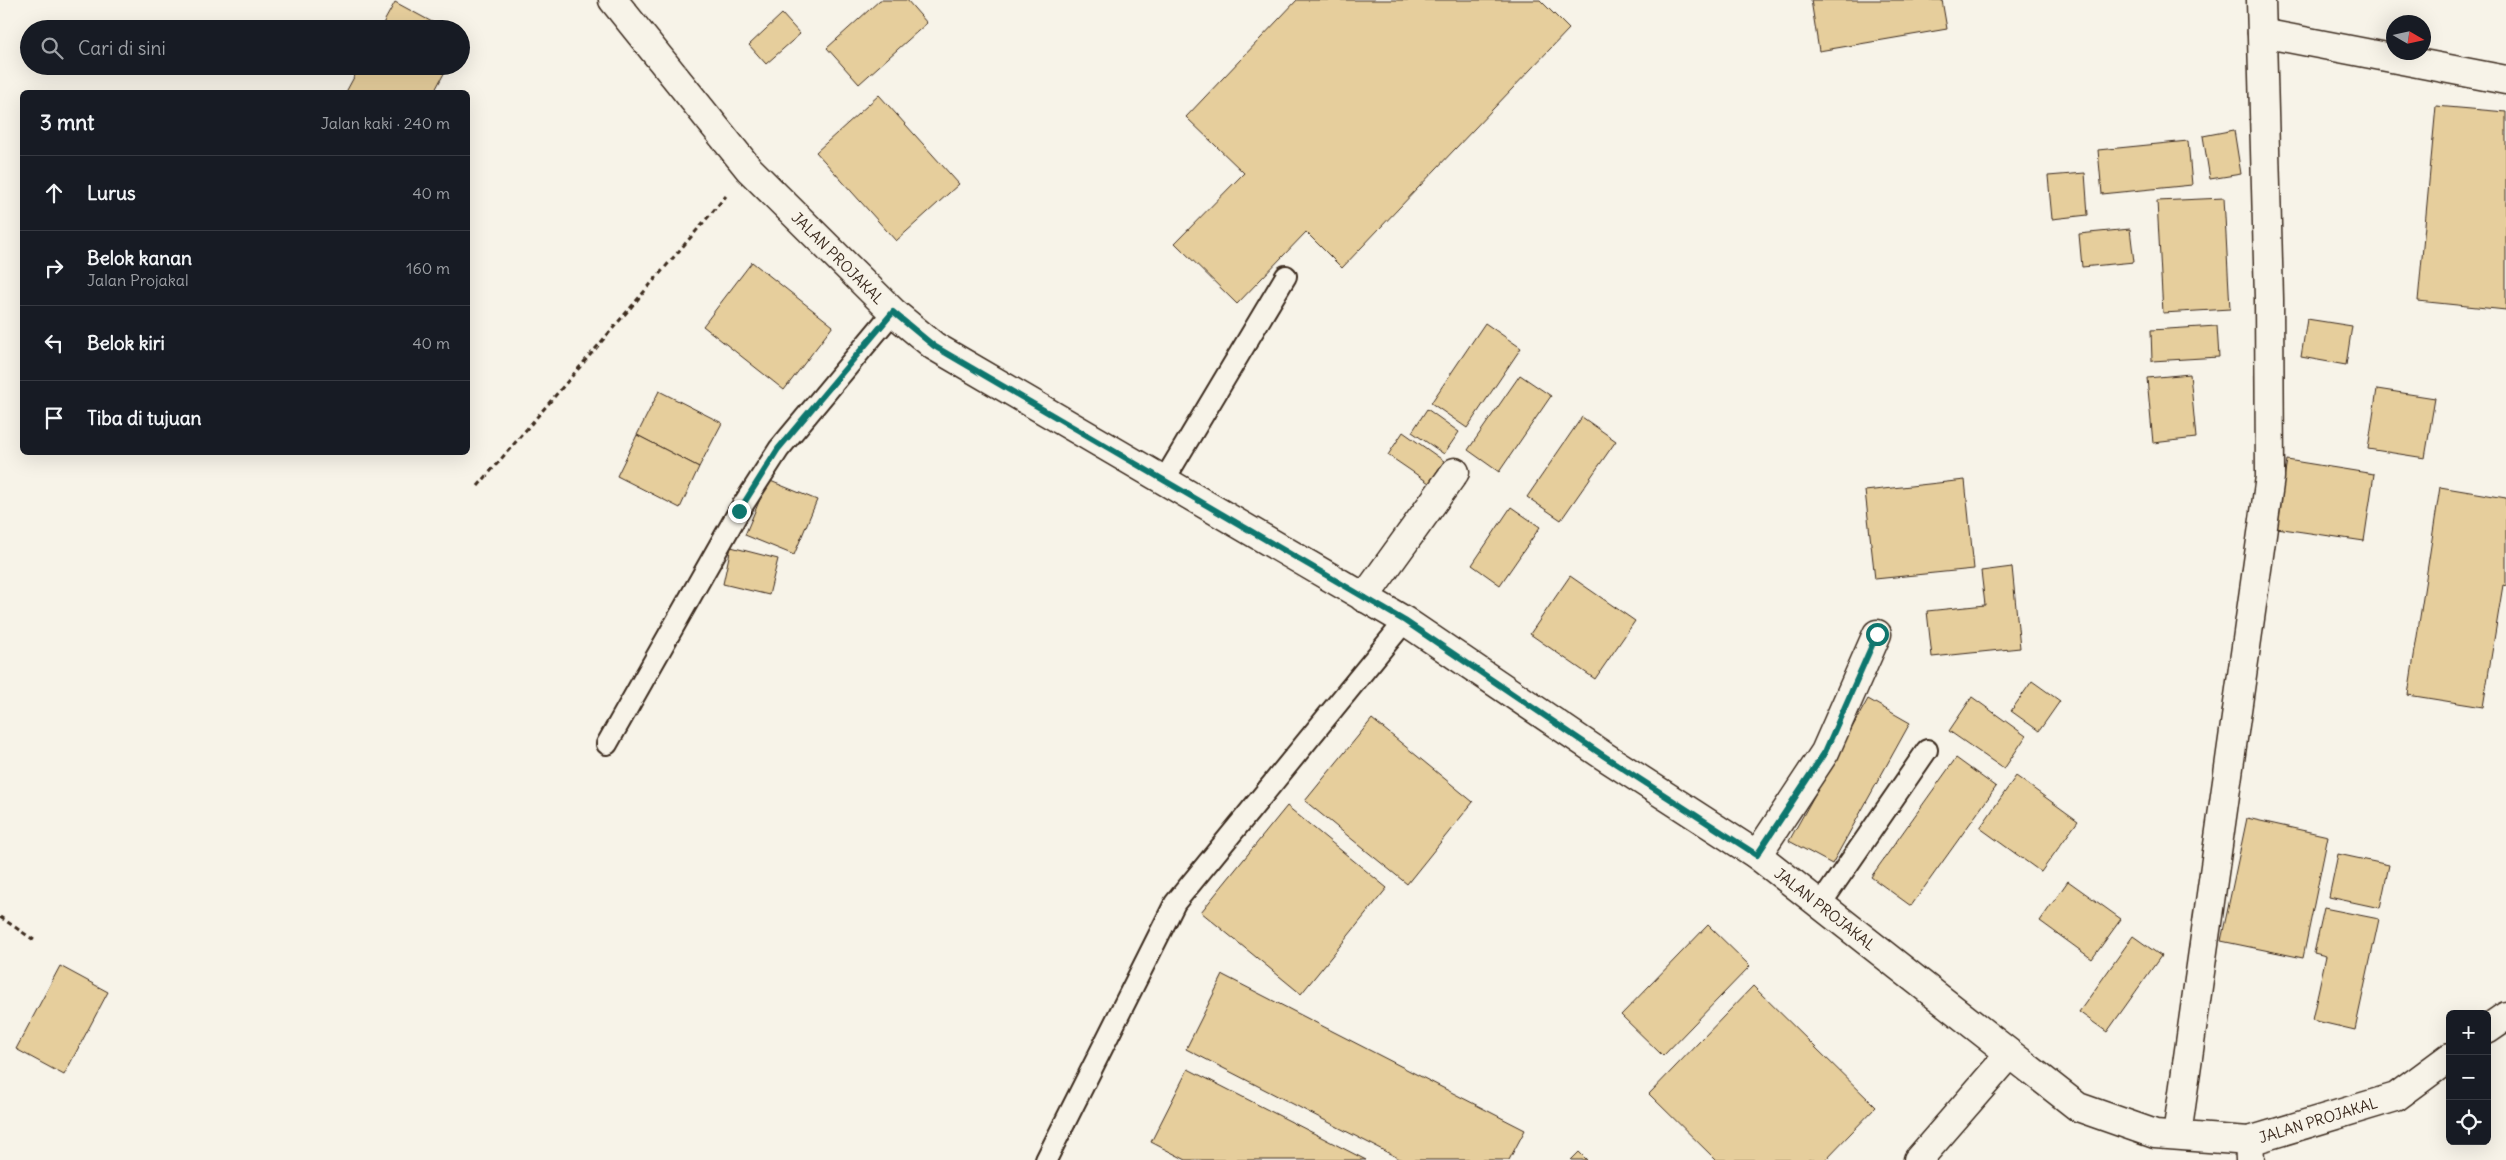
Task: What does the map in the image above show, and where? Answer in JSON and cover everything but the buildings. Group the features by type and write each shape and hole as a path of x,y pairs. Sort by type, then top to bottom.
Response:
{"main road":[{"name":"JALAN PROJAKAL","path":"613,0 749,170 893,312 934,346 1163,482 1405,621 1604,756 1757,855 2078,1107 2154,1134 2177,1135 2250,1150 2396,1097 2446,1060"},
{"path":"2177,1135 2270,478 2269,299 2261,0"},
{"path":"2262,33 2506,80"},
{"path":"1364,598 1455,472"},
{"path":"1757,855 1825,752 1877,634"},
{"path":"2491,1027 2506,1016"},
{"path":"1918,1160 2010,1054"}],"lane":[{"path":"1163,482 1286,276"},
{"path":"607,744 739,511 778,449 893,312"},
{"path":"1046,1160 1175,903 1405,621"},
{"path":"1820,905 1927,750"}],"path":[{"path":"478,486 749,170"},
{"path":"0,918 34,940"}],"route":[{"path":"739,511 778,449 893,312 934,346 1163,482 1405,621 1604,756 1757,855 1825,752 1877,634"}]}
